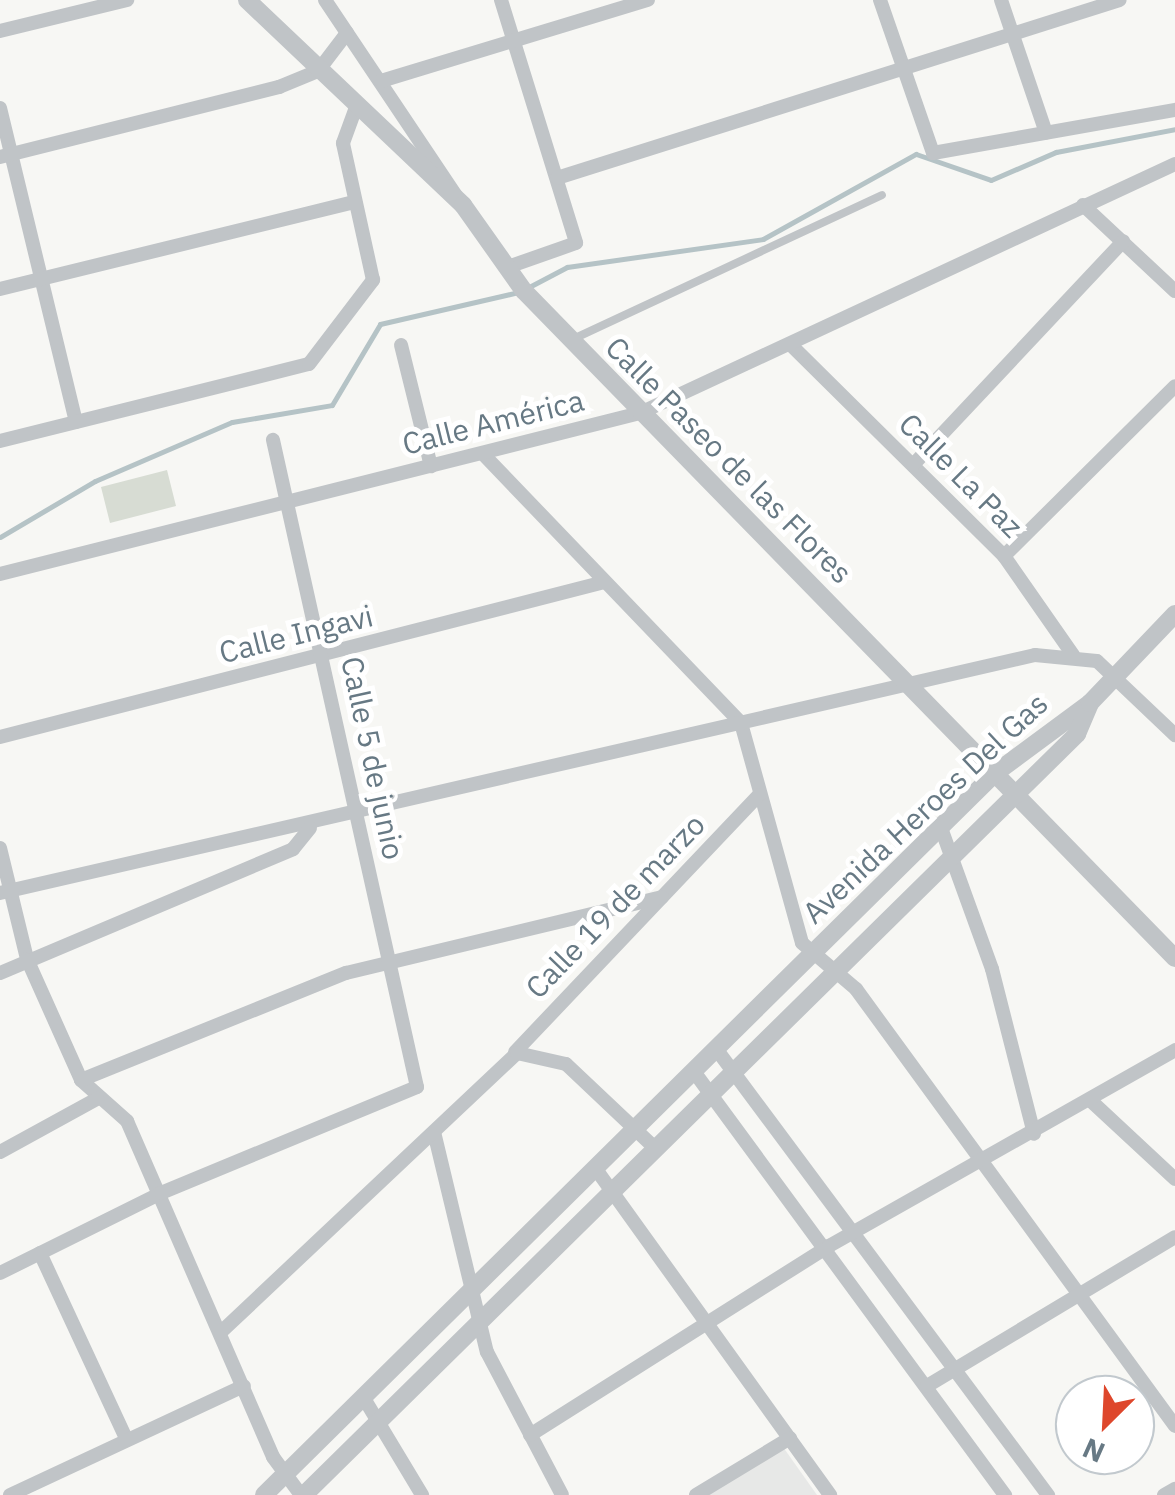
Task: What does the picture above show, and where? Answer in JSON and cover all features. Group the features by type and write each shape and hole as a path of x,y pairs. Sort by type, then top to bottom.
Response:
{"street":[{"path":"0,32 126,0"},
{"name":"Calle Paseo de las Flores","path":"247,0 356,110 458,200 508,267 640,413 910,682 994,774 1175,958"},
{"path":"325,0 458,200"},
{"path":"501,0 576,243 508,267"},
{"path":"381,81 648,0"},
{"path":"880,0 900,68 933,153 1175,110"},
{"path":"1000,0 1046,133"},
{"path":"557,178 1120,0"},
{"path":"5,156 318,71 347,33"},
{"path":"0,108 5,156 44,278 76,422"},
{"path":"0,454 3,440 309,364 374,280 350,202 343,143 356,110"},
{"name":"Calle América","path":"0,574 640,413 793,347 1175,164"},
{"path":"0,289 350,202"},
{"path":"1083,205 1175,291"},
{"path":"913,465 1123,241"},
{"path":"401,345 431,466"},
{"name":"Calle La Paz","path":"793,347 1004,556 1060,625 1073,655"},
{"path":"1004,556 1175,386"},
{"name":"Calle 5 de junio","path":"162,1193 286,1149 417,1087 324,655 273,440"},
{"path":"483,454 742,723 793,922 811,952 856,989 1175,1426"},
{"name":"Calle Ingavi","path":"0,737 604,582"},
{"path":"1090,703 1175,614"},
{"path":"5,892 358,817 910,682 1073,655 1115,673 1175,735"},
{"name":"Avenida Heroes Del Gas","path":"264,1495 598,1172 811,952 994,774 1090,703"},
{"name":"Avenida Heroes Del Gas","path":"302,1495 714,1092 950,851 1076,734 1090,703"},
{"name":"Calle 19 de marzo","path":"221,1332 511,1056 760,795"},
{"path":"0,973 293,849 310,828"},
{"path":"940,828 1034,1134"},
{"path":"0,848 5,892 27,959 81,1080 97,1099 128,1121 283,1475 302,1495"},
{"path":"81,1080 389,961 662,897"},
{"path":"717,1050 738,1066 1048,1495"},
{"path":"530,1435 829,1246 984,1166 1175,1050"},
{"path":"511,1056 555,1057 656,1149"},
{"path":"695,1073 714,1092 829,1246 1006,1495"},
{"path":"0,1152 97,1099"},
{"path":"1090,1100 1175,1178"},
{"path":"434,1132 478,1289 487,1352 562,1495"},
{"path":"598,1172 830,1495"},
{"path":"0,1273 162,1193"},
{"path":"927,1386 1175,1237"},
{"path":"40,1253 127,1440"},
{"path":"0,1483 8,1495 244,1386"},
{"path":"365,1400 422,1495"},
{"path":"696,1495 790,1438"},
{"path":"1164,1495 1175,1489"}],"lane":[{"path":"572,340 882,195"}],"shaded area":[{"path":"167,470 176,506 110,523 101,487"},
{"path":"783,1447 817,1495 707,1495"}],"waterway":[{"path":"529,287 567,267 763,239 916,154 991,180 1056,152 1175,129"},
{"path":"0,537 95,481 232,422 332,405 380,324 519,292"}]}
